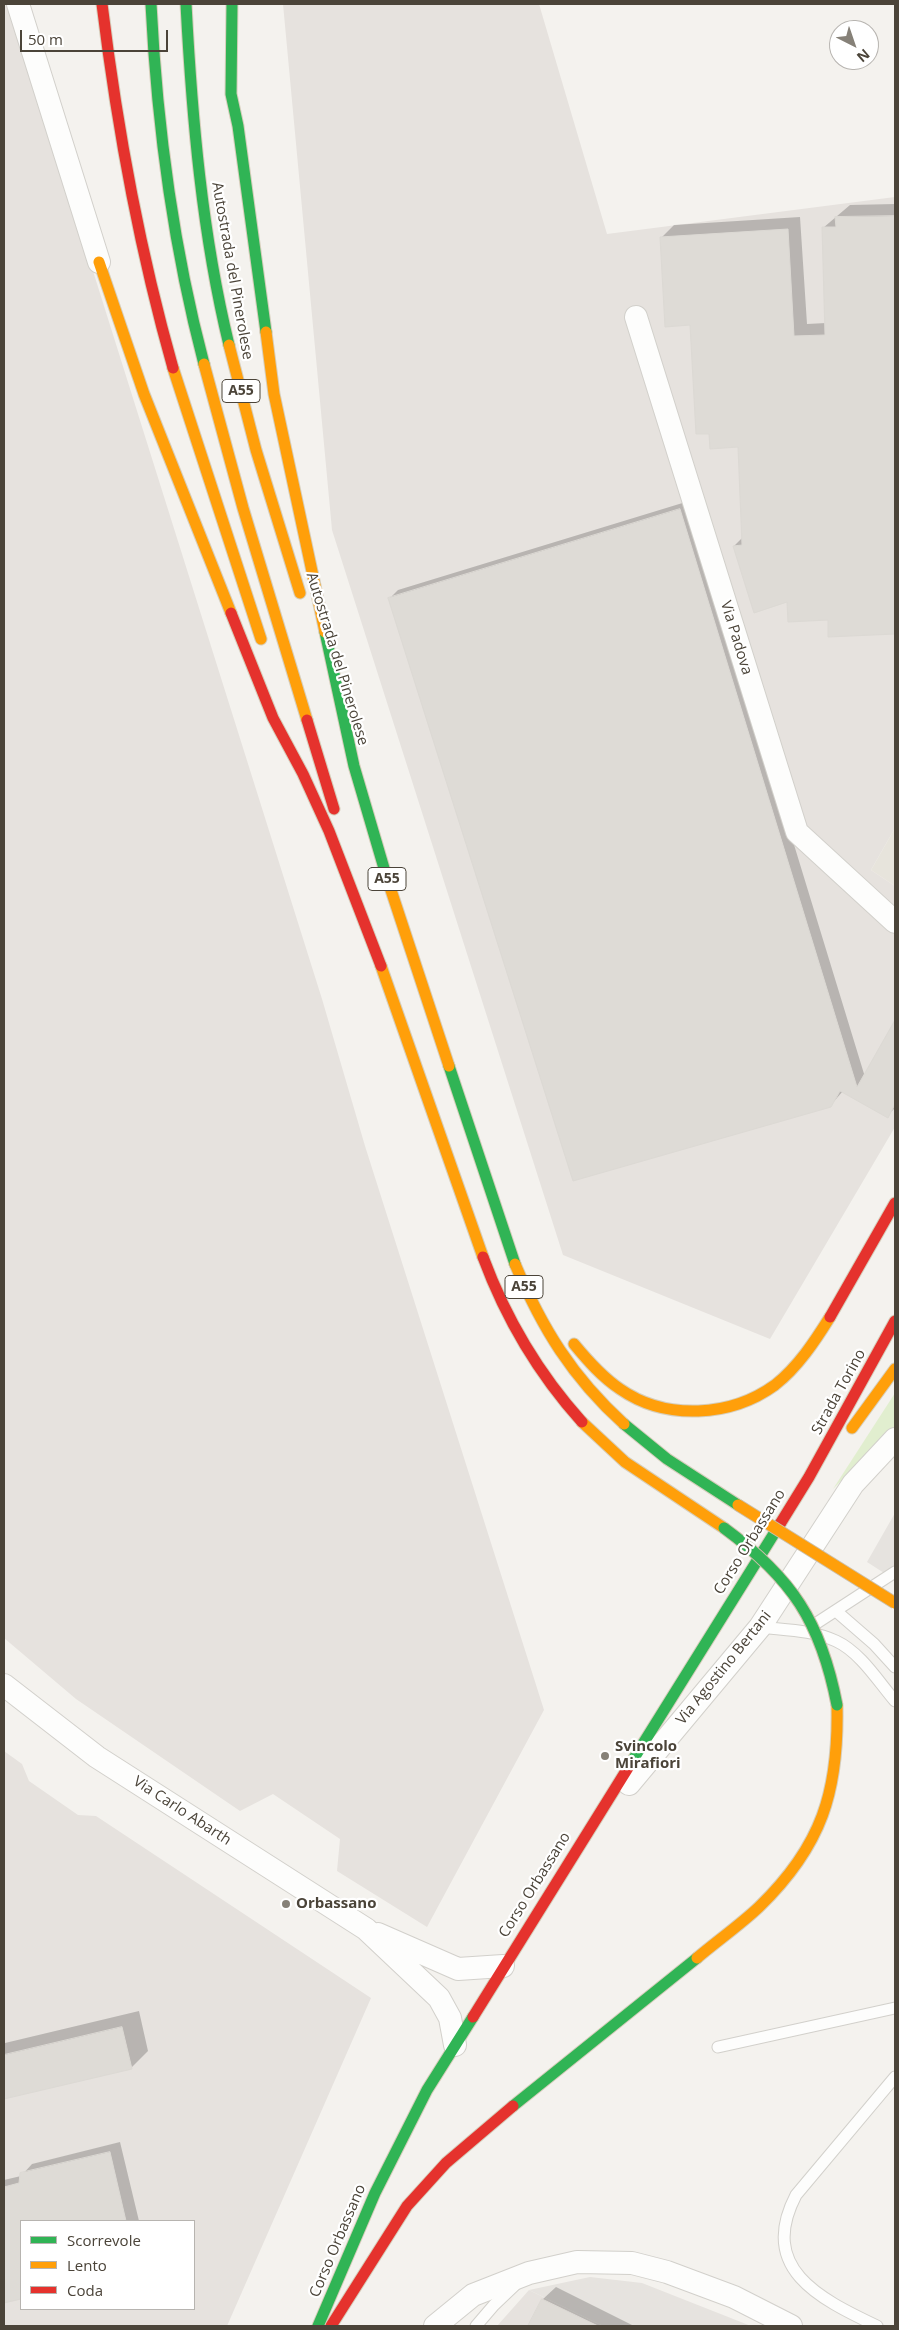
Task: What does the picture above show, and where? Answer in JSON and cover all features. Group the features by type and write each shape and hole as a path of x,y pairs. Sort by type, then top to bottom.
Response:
{"main road":[{"path":"102,4 127,172 153,296 189,419 265,652"},
{"name":"A55","path":"151,4 155,89 173,225 196,333 243,508 338,820 352,886 449,1164 491,1276 517,1336 537,1367 569,1407 602,1441 639,1473 754,1548 795,1594 810,1618 825,1651 833,1678 840,1742 832,1790 825,1813 804,1853 781,1886 750,1914 446,2163 407,2206 331,2326"},
{"name":"Autostrada del Pinerolese","path":"186,4 190,85 198,160 220,305 252,430 305,608"},
{"path":"232,4 231,94 238,126 274,394 354,766"},
{"path":"238,126 239,63 244,24"},
{"path":"99,262 144,394 273,718 293,753 352,886"},
{"name":"Autostrada del Pinerolese","path":"314,636 354,766"},
{"path":"285,717 293,753"},
{"name":"A55","path":"354,766 423,992 509,1250 530,1302 547,1333 585,1386 629,1429 676,1466 895,1603"},
{"path":"423,992 472,1096"},
{"path":"567,1333 586,1358 609,1382 634,1399 648,1404 679,1411 696,1411 726,1408 755,1397 769,1389 794,1367 818,1335 895,1203"},
{"name":"Strada Torino","path":"809,1477 895,1321"},
{"path":"809,1477 862,1416 895,1369"},
{"name":"Corso Orbassano","path":"318,2326 375,2193 428,2090 579,1843 809,1477"}],"street":[{"path":"18,4 99,262"},
{"name":"Via Padova","path":"636,317 797,832 895,922"},
{"name":"Via Agostino Bertani","path":"579,1843 760,1627 853,1484 895,1440"},
{"name":"Via Carlo Abarth","path":"4,1685 97,1757 366,1929 458,1969 504,1966"},
{"name":"Via Carlo Abarth","path":"366,1929 439,1998 450,2018 455,2045"},
{"path":"435,2326 473,2295 529,2273 577,2262 632,2262 667,2272 734,2297 791,2326"}],"lane":[{"path":"805,1632 895,1572"},
{"path":"836,1611 874,1644 895,1668"},
{"path":"760,1627 805,1632 835,1640 850,1650 895,1701"},
{"path":"718,2047 895,2008"},
{"path":"877,2326 856,2316 809,2286 793,2270 784,2252 783,2228 787,2212 796,2195 895,2077"},
{"path":"476,2326 494,2305 529,2273"}],"shaded area":[{"path":"4,4 9,4 322,999 365,1146 544,1710 427,1927 337,1871 340,1839 273,1794 240,1811 76,1699 4,1638"},
{"path":"283,4 539,4 607,234 895,197 895,828 871,870 895,886 895,1127 770,1339 563,1255 332,530"},
{"path":"895,828 895,886 871,870"},
{"path":"895,1513 895,1580 867,1562"},
{"path":"4,1751 22,1764 29,1781 78,1815 96,1816 371,1998 227,2326 4,2326"},
{"path":"590,2277 642,2283 751,2326 603,2326 529,2290"},
{"path":"529,2290 603,2326 497,2326"}],"green space":[{"path":"895,1393 895,1427 833,1489"}],"building":[{"path":"895,216 895,634 828,637 828,620 788,622 787,602 754,613 733,546 742,545 738,447 710,449 709,434 696,434 690,325 665,327 660,237 788,229 794,336 825,335 822,227 836,227 835,217"},
{"path":"680,509 857,1087 895,1020 895,1104 888,1118 840,1091 831,1107 573,1181 388,598"},
{"path":"122,2027 132,2069 4,2099 4,2055"},
{"path":"110,2152 126,2220 20,2220 20,2299 4,2303 4,2187 19,2183 20,2173"},
{"path":"542,2299 598,2326 528,2326"}],"traffic: fast":[{"path":"151,4 157,95 168,186 183,275 204,364"},
{"path":"186,4 191,90 205,218 229,345"},
{"path":"232,4 231,94 238,126 266,332"},
{"path":"325,632 354,766 386,875"},
{"path":"449,1066 515,1264"},
{"path":"624,1424 667,1459 738,1505"},
{"path":"631,1763 780,1524"},
{"path":"724,1528 768,1565 800,1604 822,1649 837,1705"},
{"path":"513,2106 697,1958"},
{"path":"318,2326 375,2193 427,2090 473,2017"}],"traffic: slow":[{"path":"99,262 144,394 231,613"},
{"path":"266,332 274,394 325,632"},
{"path":"229,345 256,450 300,593"},
{"path":"204,364 243,508 307,720"},
{"path":"173,368 261,639"},
{"path":"386,875 449,1066"},
{"path":"381,966 483,1257"},
{"path":"515,1264 536,1309 560,1350 589,1388 624,1424"},
{"path":"574,1344 607,1379 638,1399 657,1406 678,1410 719,1409 739,1404 758,1396 775,1385 799,1362 830,1317"},
{"path":"852,1428 895,1369"},
{"path":"582,1422 625,1462 724,1528"},
{"path":"738,1505 895,1603"},
{"path":"697,1958 759,1907 781,1884 798,1862 812,1839 830,1791 835,1764 837,1705"}],"traffic: jam":[{"path":"102,4 130,187 150,278 173,368"},
{"path":"231,613 273,718 303,774 329,831 381,966"},
{"path":"307,720 334,809"},
{"path":"830,1317 895,1203"},
{"path":"483,1257 502,1302 524,1344 551,1384 582,1422"},
{"path":"780,1524 809,1477 895,1321"},
{"path":"473,2017 631,1763"},
{"path":"331,2326 407,2206 446,2163 513,2106"}],"place":[{"name":"Svincolo Mirafiori","path":"605,1756"},
{"name":"Orbassano","path":"286,1904"}]}
